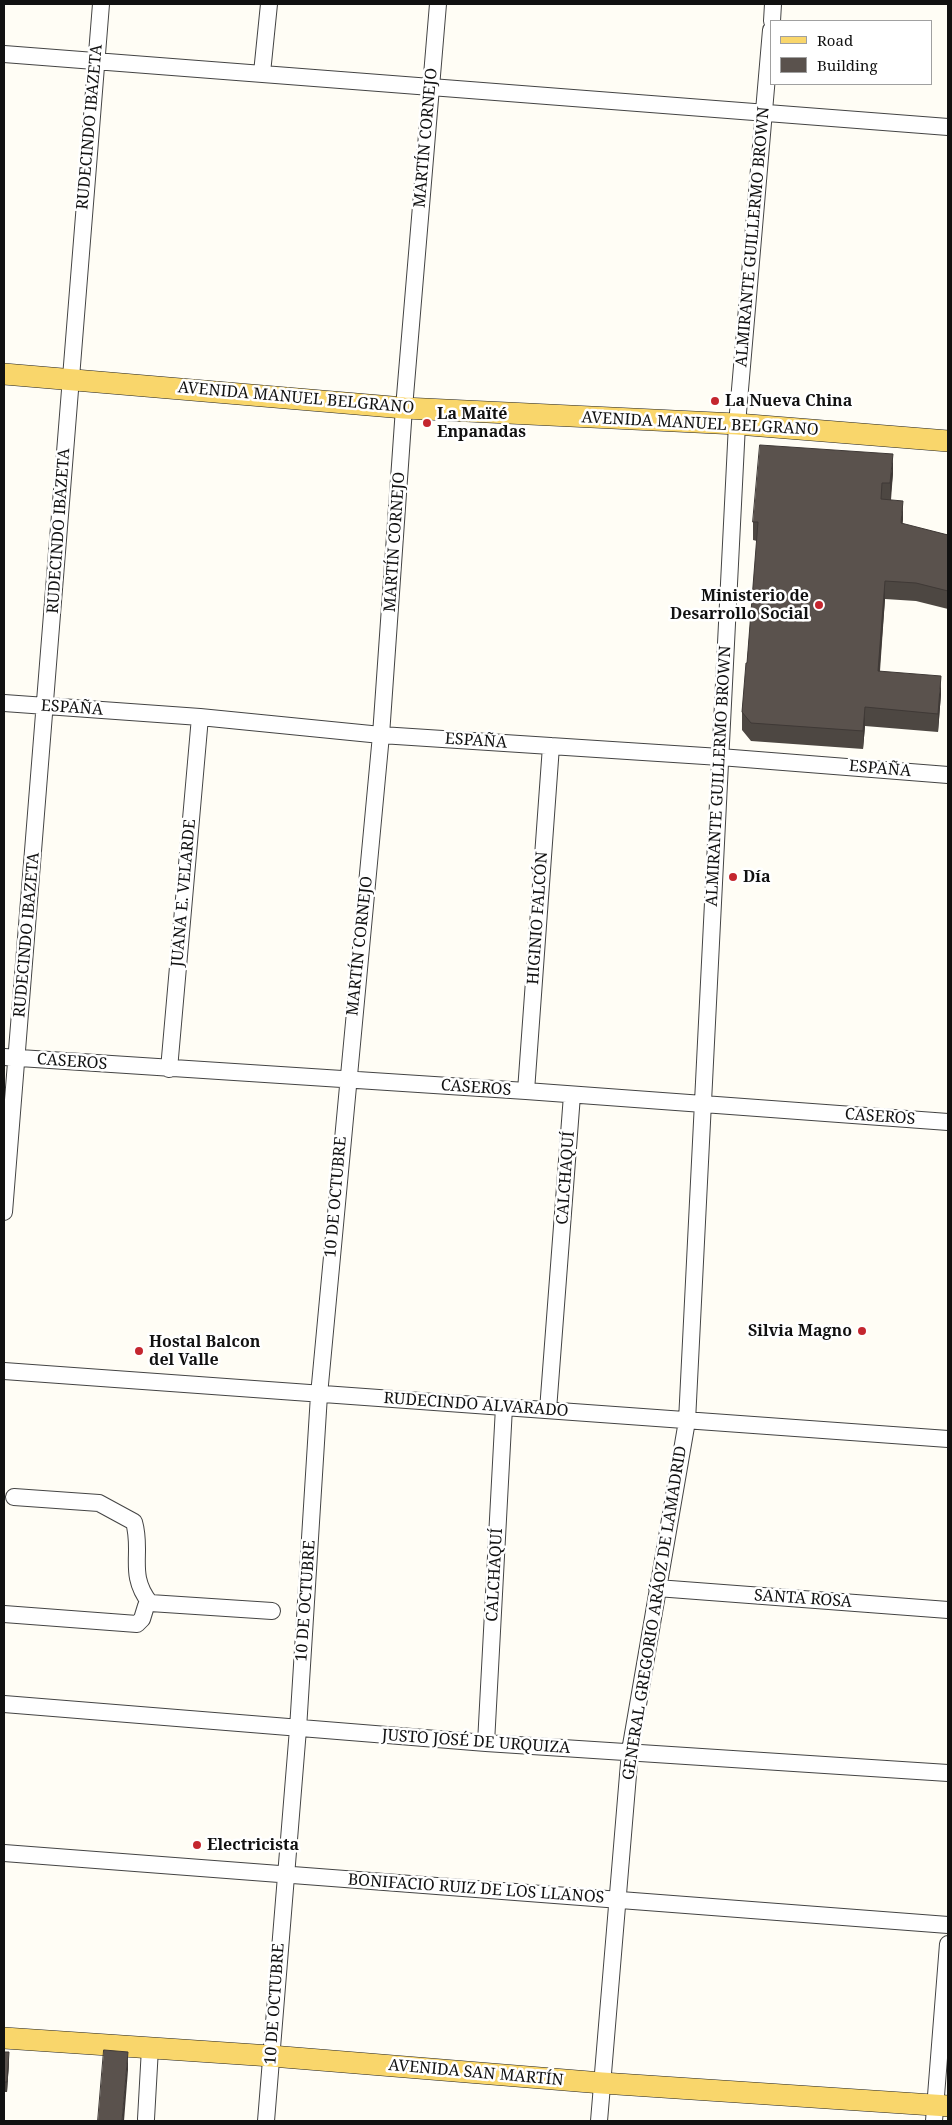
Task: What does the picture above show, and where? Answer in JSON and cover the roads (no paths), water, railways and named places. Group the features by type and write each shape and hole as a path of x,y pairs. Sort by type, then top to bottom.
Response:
{"main road":[{"name":"AVENIDA MANUEL BELGRANO","path":"4,374 404,408 737,424 948,441"},
{"name":"AVENIDA SAN MARTÍN","path":"4,2038 271,2056 939,2111"}],"street":[{"name":"RUDECINDO IBAZETA","path":"4,1212 10,1058 46,706 95,60 101,4"},
{"path":"262,73 269,4"},
{"name":"MARTÍN CORNEJO","path":"347,1080 381,735 404,408 438,4"},
{"path":"772,20 773,4"},
{"name":"ALMIRANTE GUILLERMO BROWN","path":"702,1104 737,424 770,42"},
{"path":"4,54 948,127"},
{"name":"ESPAÑA","path":"4,703 200,717 381,735 720,757 948,775"},
{"name":"JUANA E. VELARDE","path":"169,1069 200,717"},
{"name":"HIGINIO FALCÓN","path":"526,1091 551,746"},
{"name":"CASEROS","path":"10,1058 526,1091 948,1122"},
{"name":"10 DE OCTUBRE","path":"266,2121 298,1729 319,1395 347,1080"},
{"name":"CALCHAQUÍ","path":"548,1410 572,1095"},
{"name":"GENERAL GREGORIO ARÁOZ DE LAMADRID","path":"599,2121 630,1751 687,1421 702,1104"},
{"name":"RUDECINDO ALVARADO","path":"4,1371 948,1439"},
{"name":"CALCHAQUÍ","path":"486,1743 504,1407"},
{"path":"14,1497 99,1503 134,1522 136,1574 140,1591 150,1603"},
{"name":"SANTA ROSA","path":"657,1588 948,1610"},
{"path":"4,1614 137,1624 142,1619 146,1606 150,1603 272,1611"},
{"name":"JUSTO JOSÉ DE URQUIZA","path":"4,1704 486,1743 948,1773"},
{"name":"BONIFACIO RUIZ DE LOS LLANOS","path":"4,1853 948,1925"},
{"path":"939,2111 948,1944"},
{"path":"146,2119 150,2048"}],"place":[{"name":"La Nueva China","path":"715,401"},
{"name":"La Maïté Enpanadas","path":"427,423"},
{"name":"Ministerio de Desarrollo Social","path":"819,605"},
{"name":"Día","path":"733,877"},
{"name":"Silvia Magno","path":"862,1331"},
{"name":"Hostal Balcon del Valle","path":"139,1351"},
{"name":"Electricista","path":"197,1845"}]}
